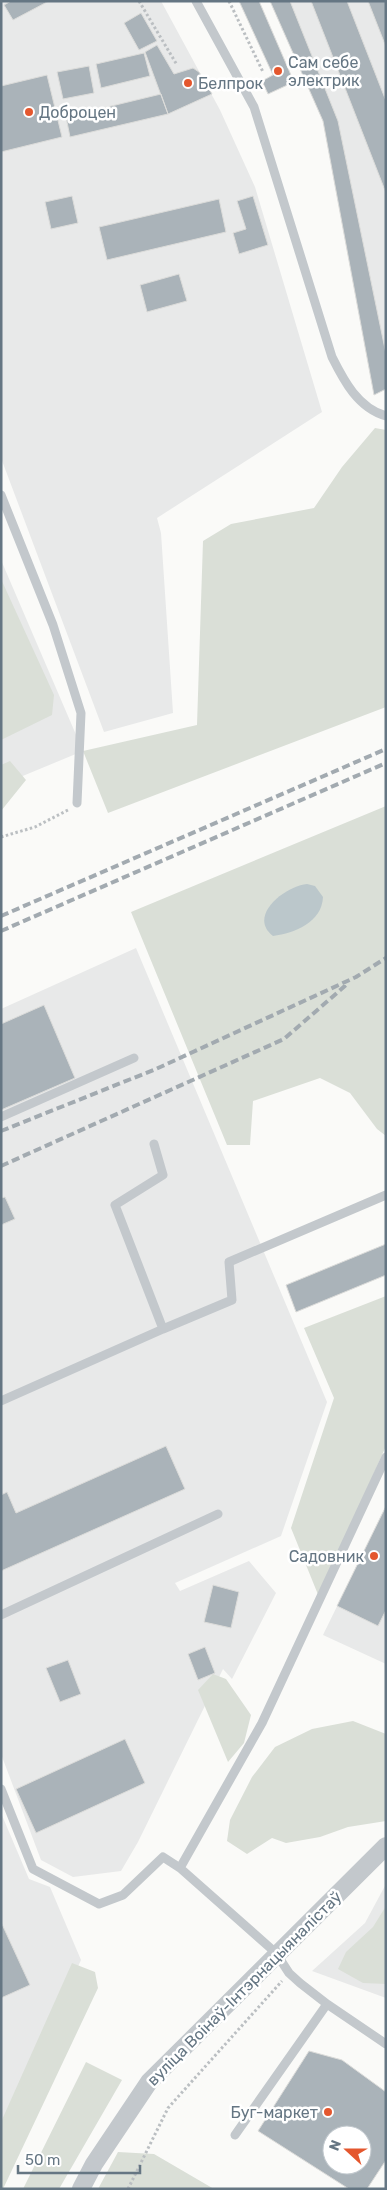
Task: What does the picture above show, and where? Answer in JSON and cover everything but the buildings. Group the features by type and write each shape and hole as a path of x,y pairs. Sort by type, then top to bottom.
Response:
{"street":[{"name":"вуліца Воінаў-Інтэрнацыяналістаў","path":"81,2189 94,2164 149,2082 276,1953 386,1846"}],"lane":[{"path":"196,1 254,106 330,348 340,374 360,401 386,416"},
{"path":"1,495 52,625 81,712 77,803"},
{"path":"1,1117 134,1058"},
{"path":"154,1144 163,1175 115,1205 163,1329"},
{"path":"1,1401 232,1300 229,1262 386,1195"},
{"path":"180,1868 262,1723 386,1457"},
{"path":"1,1615 218,1514"},
{"path":"1,1789 33,1869 99,1904 123,1895 163,1857 180,1868 276,1953 290,1973 327,2004 386,2044"},
{"path":"235,2136 327,2004"}],"path":[{"path":"139,1 177,65"},
{"path":"229,1 263,72"},
{"path":"1,837 52,819 77,803"},
{"path":"128,2189 168,2108 290,1973"}],"shaded area":[{"path":"1,1 161,1 220,110 255,187 322,412 157,518 161,533 173,713 104,732 1,458"},
{"path":"270,1 386,1 386,389 374,395 323,121"},
{"path":"375,428 386,430 386,707 108,813 83,751 197,725 203,541 231,524 314,508 342,467"},
{"path":"1,560 83,751 1,785"},
{"path":"1,579 54,695 52,715 1,740"},
{"path":"10,761 26,780 1,811 1,765"},
{"path":"386,806 386,1136 377,1129 350,1093 320,1078 253,1101 250,1145 227,1145 131,912"},
{"path":"307,884 315,886 323,897 318,913 306,925 290,932 273,936 266,928 264,920 272,903 289,890"},
{"path":"136,948 327,1402 281,1536 175,1583 180,1591 249,1561 276,1593 232,1679 223,1669 138,1842 121,1871 73,1877 41,1860 1,1754 1,1009"},
{"path":"386,1296 386,1446 319,1597 291,1528 334,1398 304,1328"},
{"path":"386,1506 386,1664 323,1635"},
{"path":"213,1674 226,1679 251,1715 244,1743 228,1762 198,1690"},
{"path":"353,1721 386,1734 386,1821 348,1827 320,1837 286,1843 272,1838 247,1854 227,1841 230,1820 252,1777 275,1747 312,1729"},
{"path":"1,1813 29,1879 50,1887 81,1960 1,2133"},
{"path":"386,1884 386,1998 312,1971 365,1923"},
{"path":"386,1906 386,1984 363,1983 338,1969 346,1952 373,1927"},
{"path":"72,1963 95,1972 98,1988 3,2189 1,2189 1,2122"},
{"path":"86,2062 122,2080 59,2189 23,2189"},
{"path":"118,2152 154,2154 214,2189 98,2189"}],"railway":[{"path":"1,916 386,749"},
{"path":"1,931 386,763"},
{"path":"1,1131 156,1069 356,977 386,958"},
{"path":"1,1166 284,1039 346,985"}],"place":[{"name":"Сам себе электрик","path":"278,71"},
{"name":"Белпрок","path":"188,83"},
{"name":"Доброцен","path":"29,112"},
{"name":"Садовник","path":"374,1556"},
{"name":"Буг-маркет","path":"328,2112"}]}
